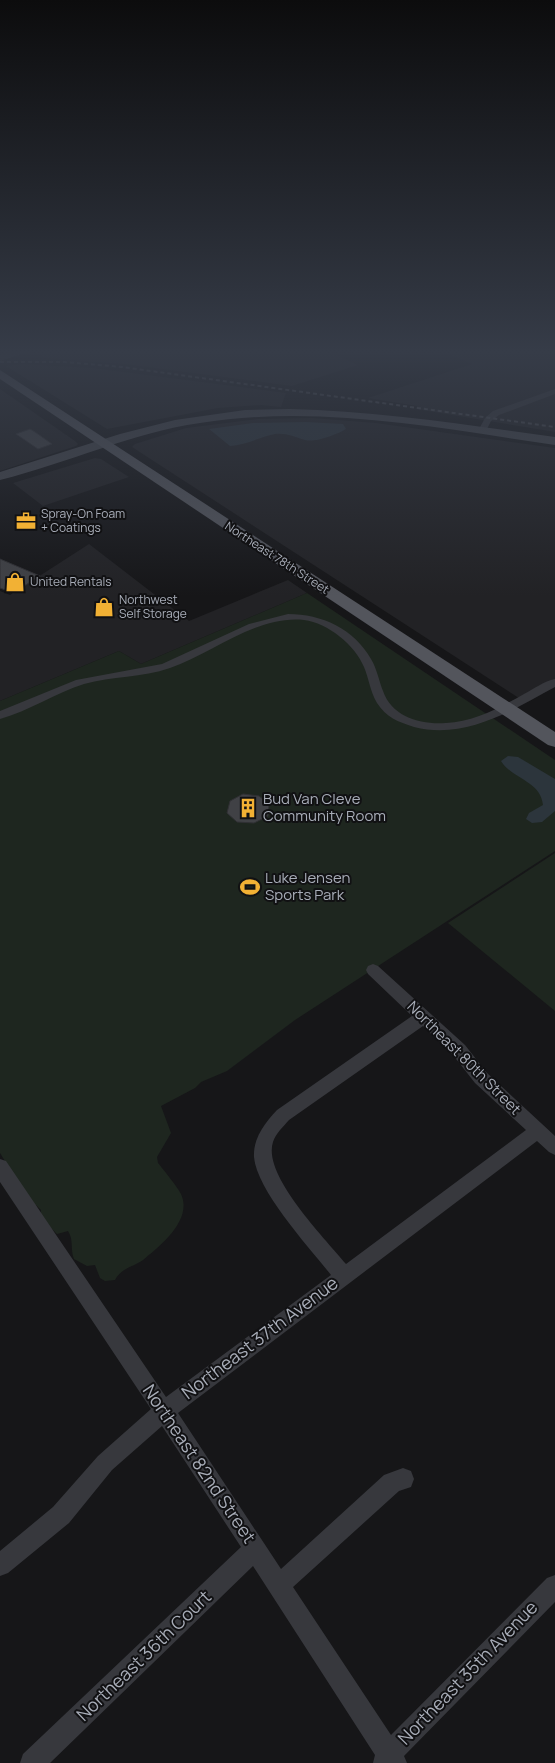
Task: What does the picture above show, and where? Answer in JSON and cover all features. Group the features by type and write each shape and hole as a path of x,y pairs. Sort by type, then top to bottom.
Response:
{"main road":[{"name":"Northeast 78th Street","path":"85,431 555,741"},
{"path":"0,476 143,431"},
{"path":"484,431 555,442"}],"street":[{"path":"0,714 73,684 100,678 142,673 166,666 268,621 299,616 323,623 356,646 370,668 382,702 391,712 403,719 426,726 450,727 474,723 555,682"},
{"name":"Northeast 80th Street","path":"372,970 459,1050 482,1078 555,1146"},
{"path":"344,1276 269,1179 262,1156 264,1143 268,1132 283,1115 423,1017"},
{"name":"Northeast 37th Avenue","path":"0,1565 61,1515 105,1463 164,1411 538,1131"},
{"name":"Northeast 82nd Street","path":"0,1168 279,1585 389,1760"},
{"path":"279,1585 392,1483 404,1479"},
{"name":"Northeast 36th Court","path":"32,1763 255,1549"},
{"name":"Northeast 35th Avenue","path":"389,1760 555,1586"}],"shaded area":[{"path":"0,431 61,431 78,444 76,446 0,471"},
{"path":"176,431 435,431 555,448 555,685 525,702 132,447 135,444"},
{"path":"212,431 341,431 309,441 275,434 230,446"},
{"path":"95,458 101,459 129,477 43,506 13,483"},
{"name":"Northwest Self Storage","path":"89,544 189,621 288,580 307,593 141,664 119,651 0,701 0,591 10,595"},
{"name":"Luke Jensen Sports Park","path":"307,593 555,760 555,851 295,1020 227,1071 201,1082 195,1088 161,1106 171,1133 157,1157 158,1163 181,1194 184,1204 183,1213 173,1232 158,1247 143,1260 120,1273 115,1280 105,1281 100,1278 95,1265 87,1266 74,1259 68,1231 57,1234 41,1218 41,1210 36,1205 32,1205 0,1153 0,701 119,651 141,664"},
{"path":"508,756 518,757 555,779 555,811 542,822 532,823 526,819 529,813 543,805 541,797 532,785 512,772 501,761"},
{"path":"555,853 555,1011 448,923"}],"building":[{"path":"24,431 33,431 52,444 38,449 16,434"},
{"name":"United Rentals","path":"0,559 40,576 13,593 0,588"},
{"name":"Bud Van Cleve Community Room","path":"243,794 259,796 269,804 268,816 254,823 237,822 227,813 230,801"}],"place":[{"name":"Spray-On Foam + Coatings","path":"26,521"},
{"name":"United Rentals","path":"15,582"},
{"name":"Northwest Self Storage","path":"104,607"},
{"name":"Bud Van Cleve Community Room","path":"248,808"},
{"name":"Luke Jensen Sports Park","path":"250,887"}]}
